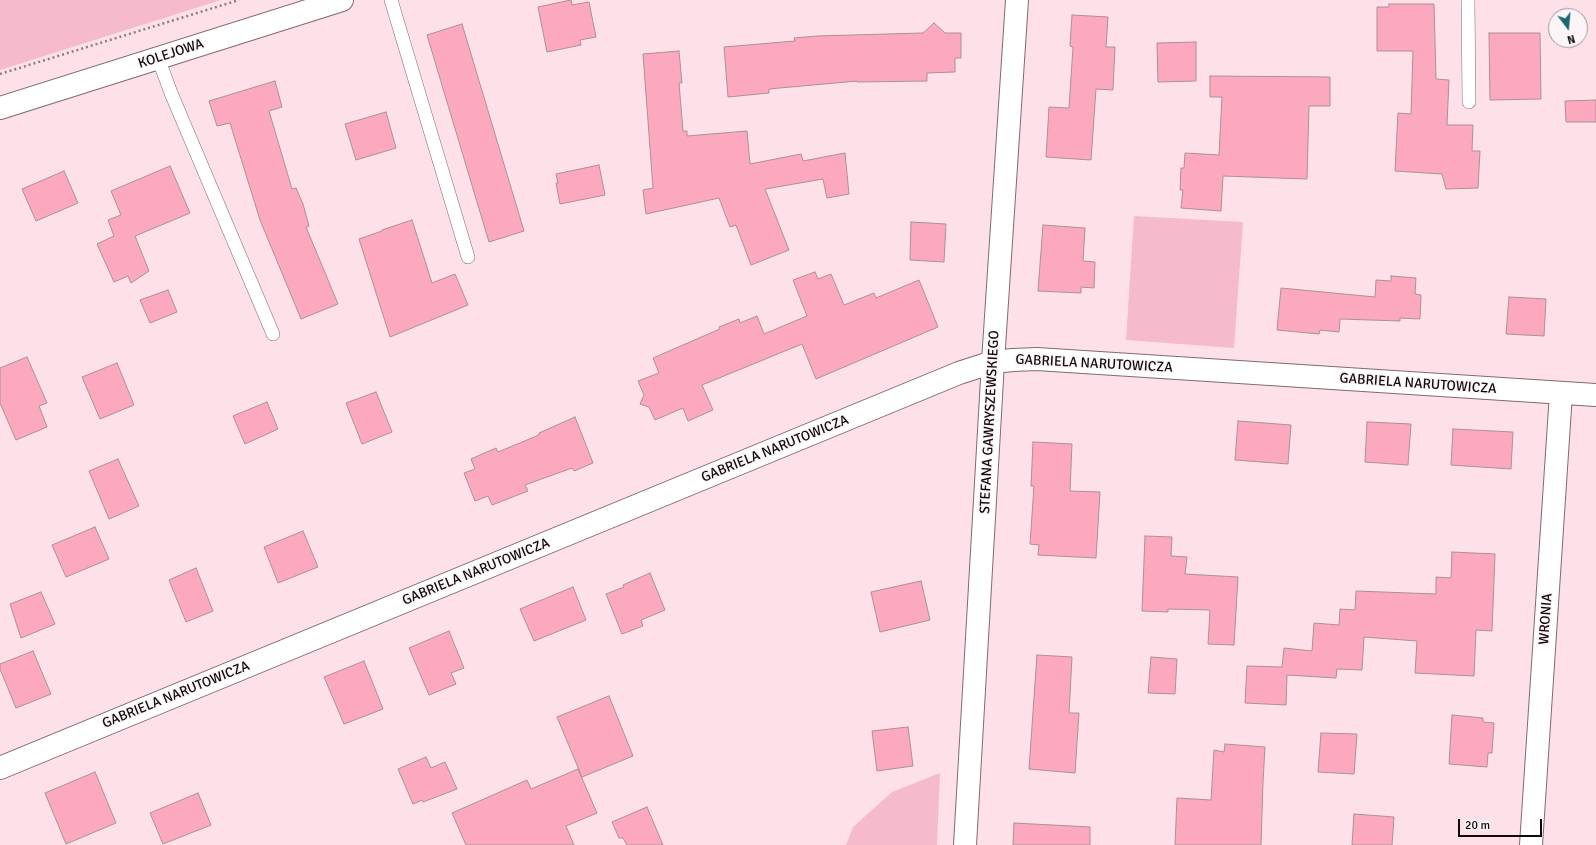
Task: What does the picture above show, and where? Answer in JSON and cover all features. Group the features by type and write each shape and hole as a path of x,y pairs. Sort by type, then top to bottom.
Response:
{"street":[{"name":"KOLEJOWA","path":"0,108 342,0"},
{"name":"STEFANA GAWRYSZEWSKIEGO","path":"966,845 993,362 1017,0"},
{"name":"GABRIELA NARUTOWICZA","path":"0,768 959,373 993,362 1036,359 1596,395"},
{"name":"WRONIA","path":"1531,845 1561,393"}],"lane":[{"path":"390,0 468,257"},
{"path":"1468,0 1470,102"},
{"path":"158,58 171,93 273,334"}],"path":[{"path":"0,74 239,0"}],"shaded area":[{"path":"0,0 221,0 0,70"},
{"path":"1134,216 1243,222 1234,348 1126,340"},
{"path":"940,773 937,845 846,845 853,827 892,792"}],"building":[{"path":"571,0 572,5 589,2 596,37 580,40 581,45 547,52 538,7"},
{"path":"1389,4 1434,4 1436,79 1449,80 1447,125 1473,125 1472,151 1480,151 1478,188 1446,189 1442,174 1395,171 1398,113 1411,114 1413,51 1377,51 1377,7 1389,7"},
{"path":"1072,15 1108,17 1106,47 1115,47 1113,90 1096,89 1091,160 1046,157 1049,107 1069,108 1073,47 1070,46"},
{"path":"934,23 945,33 961,33 961,58 955,58 955,72 927,73 927,81 857,81 769,89 769,93 728,97 724,47 795,41 794,38 817,36 923,33"},
{"path":"462,24 524,231 489,242 427,35"},
{"path":"1489,33 1540,33 1541,99 1490,100"},
{"path":"1196,42 1196,81 1158,82 1157,43"},
{"path":"679,51 682,83 679,83 683,131 687,131 687,136 747,131 750,164 801,154 803,161 845,153 849,194 827,198 823,179 765,189 789,250 751,265 736,225 730,227 719,198 646,214 643,190 653,188 643,54"},
{"path":"1210,76 1330,77 1330,106 1309,106 1307,179 1223,176 1221,211 1181,208 1183,190 1180,190 1181,168 1184,168 1185,153 1219,155 1222,97 1210,97"},
{"path":"275,81 282,107 269,111 292,189 296,188 303,204 309,226 306,227 338,304 301,319 260,220 230,123 217,126 209,101"},
{"path":"1596,100 1596,122 1566,122 1565,101"},
{"path":"386,112 396,148 356,160 345,124"},
{"path":"599,165 605,195 560,204 556,174"},
{"path":"170,166 190,213 135,236 149,271 131,283 128,276 114,282 97,244 114,236 108,220 121,215 111,191"},
{"path":"64,171 78,203 36,221 22,189"},
{"path":"412,220 432,283 455,274 468,305 390,337 359,239"},
{"path":"911,222 946,224 944,262 910,260"},
{"path":"1043,225 1085,228 1083,261 1095,262 1094,288 1081,287 1081,293 1038,291"},
{"path":"815,272 818,279 831,274 844,305 874,293 876,298 919,280 938,327 816,379 802,344 702,385 713,410 688,421 683,408 655,420 649,407 640,404 644,395 638,381 659,373 653,358 720,329 719,327 739,319 740,323 757,316 764,334 807,316 793,280"},
{"path":"1391,276 1416,278 1415,294 1421,295 1420,319 1400,318 1400,321 1340,319 1339,332 1320,330 1319,334 1277,330 1281,288 1375,297 1376,280 1391,281"},
{"path":"168,290 177,312 150,323 140,300"},
{"path":"1509,297 1546,299 1544,336 1506,334"},
{"path":"27,357 47,403 39,406 47,427 16,440 0,403 0,368"},
{"path":"117,363 134,405 100,419 82,377"},
{"path":"376,392 392,432 362,444 346,403"},
{"path":"267,402 278,429 245,444 233,416"},
{"path":"575,417 593,463 574,471 572,468 525,485 528,491 492,505 488,496 475,501 464,473 475,469 471,459 496,448 498,452 539,435 539,433"},
{"path":"1238,421 1291,425 1288,464 1235,460"},
{"path":"1367,422 1411,424 1408,465 1365,462"},
{"path":"1453,429 1513,432 1511,469 1451,465"},
{"path":"1033,442 1072,444 1070,491 1100,492 1096,558 1038,555 1039,545 1030,544 1034,486 1031,486"},
{"path":"118,459 139,506 109,519 89,471"},
{"path":"95,527 109,559 66,577 52,545"},
{"path":"303,531 318,567 278,583 264,547"},
{"path":"1145,536 1172,537 1171,556 1187,557 1185,574 1238,577 1234,645 1208,644 1210,610 1168,609 1168,612 1142,611"},
{"path":"1452,552 1495,554 1492,631 1476,630 1474,676 1415,673 1417,641 1364,637 1362,670 1337,669 1336,678 1287,675 1286,705 1245,703 1247,666 1282,667 1284,648 1312,651 1314,623 1339,625 1340,609 1355,610 1356,591 1436,594 1436,577 1451,578"},
{"path":"196,568 213,611 186,622 169,580"},
{"path":"650,573 665,610 641,620 643,626 622,634 606,594 624,587 623,585"},
{"path":"921,581 930,620 880,632 871,592"},
{"path":"573,587 586,620 534,641 520,609"},
{"path":"41,592 55,624 21,638 10,604"},
{"path":"449,631 464,668 451,673 456,684 429,695 409,648"},
{"path":"33,651 51,694 16,708 0,669 0,664"},
{"path":"1037,655 1072,657 1069,713 1079,713 1075,773 1029,769"},
{"path":"1151,657 1177,659 1175,694 1148,693"},
{"path":"364,661 383,709 344,724 324,677"},
{"path":"609,696 633,756 582,777 557,717"},
{"path":"1452,715 1483,718 1483,722 1494,723 1492,753 1488,753 1487,767 1449,764"},
{"path":"908,727 913,766 877,771 872,731"},
{"path":"1321,733 1357,734 1354,774 1318,772"},
{"path":"1225,744 1265,747 1261,845 1175,845 1177,798 1211,800 1214,750 1224,752"},
{"path":"426,757 431,768 445,762 457,789 423,802 422,800 413,804 398,769"},
{"path":"578,769 597,813 566,826 574,845 466,845 452,813 527,780 531,789"},
{"path":"95,772 116,823 66,844 45,793"},
{"path":"198,793 211,825 163,844 150,813"},
{"path":"647,807 663,845 627,845 623,838 619,838 612,822"},
{"path":"1354,814 1394,817 1392,845 1352,845"},
{"path":"1014,823 1090,827 1090,845 1013,845"}]}
